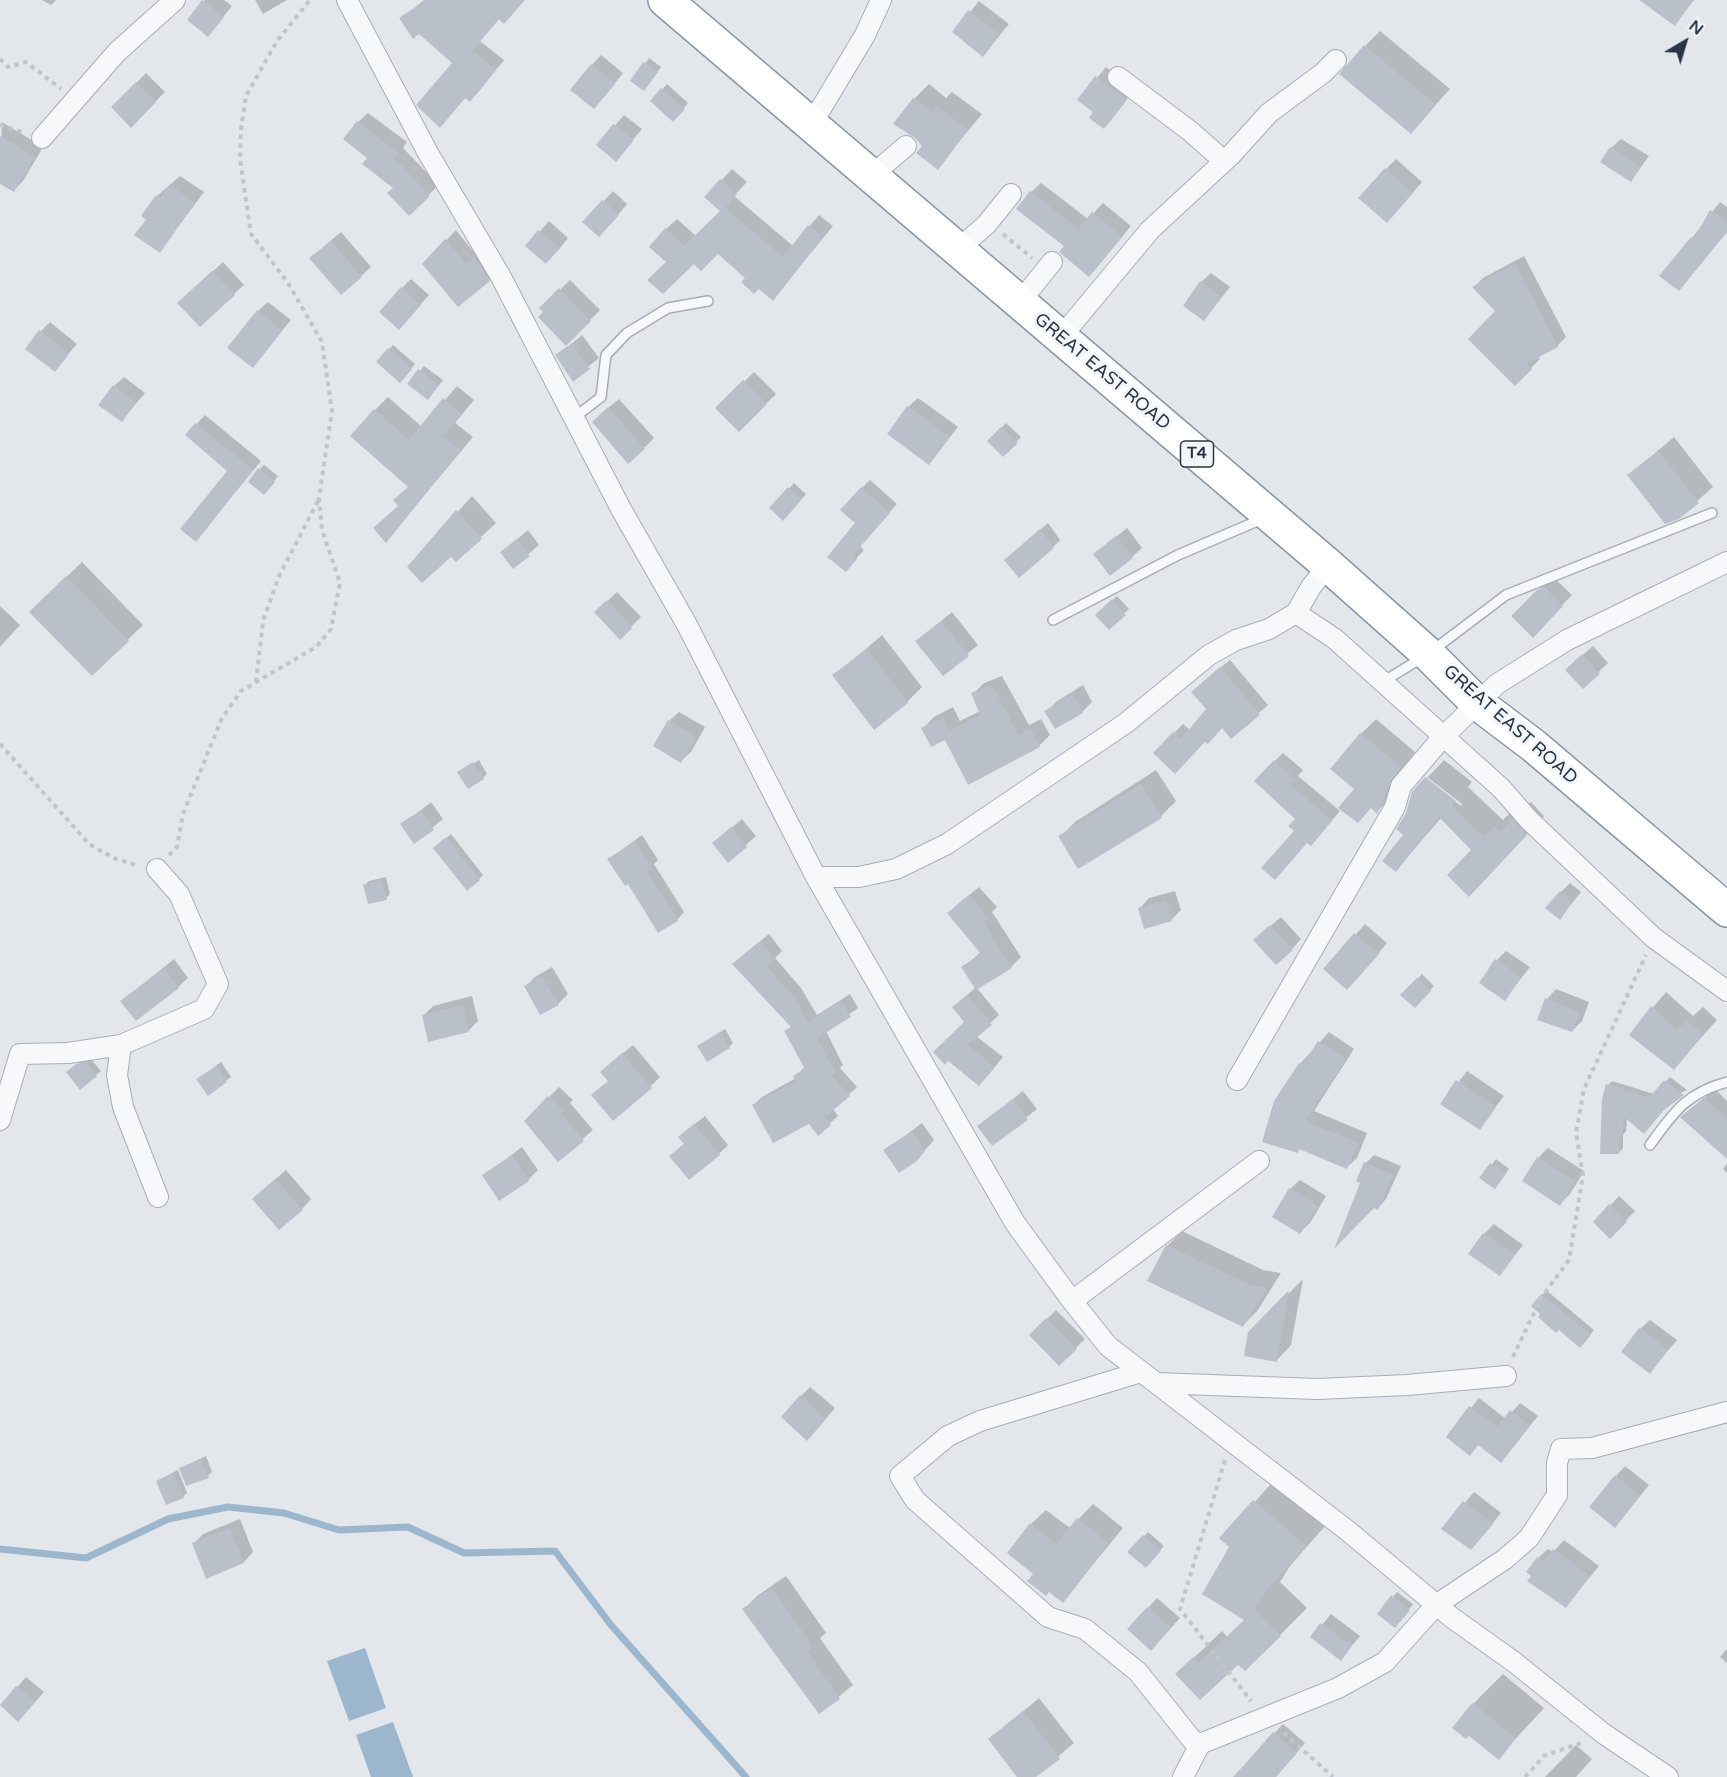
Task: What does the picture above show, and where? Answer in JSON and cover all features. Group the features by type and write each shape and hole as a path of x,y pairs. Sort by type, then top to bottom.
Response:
{"highway":[{"name":"GREAT EAST ROAD","path":"665,0 1328,565 1428,654 1476,702 1534,746 1727,910"}],"street":[{"path":"42,138 117,52 175,0"},
{"path":"347,0 428,153 501,277 576,417 621,509 686,622 816,877 1015,1223 1072,1301 1108,1346 1232,1439 1348,1531 1436,1605 1604,1734 1668,1777"},
{"path":"811,124 865,35 881,0"},
{"path":"1061,337 1150,230 1224,161 1269,113 1323,73 1336,60"},
{"path":"1118,77 1190,130 1224,161"},
{"path":"871,176 906,146"},
{"path":"958,249 990,221 1011,194"},
{"path":"1020,302 1049,266"},
{"path":"1237,1080 1395,807 1401,786 1476,702 1497,684 1567,640 1726,563"},
{"path":"816,877 859,877 896,869 948,844 1126,723 1209,655 1236,640 1269,629 1296,614 1328,565"},
{"path":"1296,614 1335,639 1442,738 1501,788 1529,820 1654,938 1727,991"},
{"path":"0,1120 20,1054 68,1053 121,1045 204,1009 218,984 178,894 157,869"},
{"path":"121,1045 117,1075 123,1107 158,1197"},
{"path":"1072,1301 1259,1161"},
{"path":"1200,1744 1193,1741 1138,1672 1084,1629 1048,1617 915,1500 900,1476 948,1436 969,1426 1149,1377 1317,1389 1407,1385 1506,1376"},
{"path":"1183,1777 1200,1744 1338,1688 1384,1662 1436,1605 1505,1559 1529,1538 1557,1495 1557,1463 1562,1449 1592,1448 1727,1412"}],"lane":[{"path":"576,417 601,397 606,355 627,333 668,308 708,302"},
{"path":"1381,683 1428,654 1506,595 1712,513"},
{"path":"1053,620 1178,555 1270,516"},
{"path":"1650,1145 1678,1106 1705,1088 1727,1082"}],"path":[{"path":"0,744 89,844 114,858 143,868 157,869 177,847 183,814 222,718 241,691 316,647 331,629 340,583 322,530 319,498 332,411 322,342 288,283 251,234 240,159 241,129 246,96 277,41 310,0"},
{"path":"0,59 8,67 26,62 74,99"},
{"path":"990,221 1049,266"},
{"path":"255,682 263,621 279,576 319,498"},
{"path":"1506,1376 1535,1308 1569,1260 1583,1175 1576,1133 1584,1089 1654,938"},
{"path":"1232,1439 1180,1609 1264,1718 1303,1747 1333,1777"},
{"path":"1525,1777 1544,1756 1604,1734"}],"water":[{"path":"365,1648 386,1708 349,1721 327,1661"},
{"path":"393,1722 413,1777 371,1777 356,1735"}],"building":[{"path":"202,0 224,17 208,37 187,20"},
{"path":"426,0 525,0 504,24 499,19 472,51 496,70 470,102 465,98 440,128 416,105 452,63 419,34 413,39 399,18"},
{"path":"1639,0 1693,0 1675,26"},
{"path":"968,10 1000,35 983,57 952,32"},
{"path":"1364,45 1436,105 1411,134 1339,74"},
{"path":"643,62 658,72 644,91 630,81"},
{"path":"591,64 615,84 594,109 570,90"},
{"path":"1095,76 1127,100 1104,129 1089,118 1093,112 1077,100"},
{"path":"136,82 156,102 131,128 111,107"},
{"path":"661,88 685,109 673,122 650,101"},
{"path":"913,98 932,112 936,106 968,130 938,170 916,153 922,146 915,138 893,124"},
{"path":"357,121 398,153 394,158 430,196 409,216 387,193 393,188 362,164 367,158 343,139"},
{"path":"613,124 634,140 616,162 596,145"},
{"path":"0,136 35,157 14,192 0,184"},
{"path":"1610,147 1641,167 1631,182 1600,162"},
{"path":"1385,168 1413,193 1387,223 1358,198"},
{"path":"720,179 737,194 725,208 783,257 808,225 823,237 773,301 759,289 754,294 741,282 745,278 718,254 701,271 694,264 663,294 647,280 666,262 649,247 665,228 684,246 720,211 704,197"},
{"path":"170,185 195,203 160,253 134,235 146,220 141,216 156,195 160,198"},
{"path":"1030,191 1078,229 1092,212 1122,237 1089,277 1059,252 1064,246 1016,209"},
{"path":"602,200 619,215 599,237 582,222"},
{"path":"1710,210 1727,221 1727,232 1679,291 1659,276 1691,237 1694,239"},
{"path":"538,230 560,248 546,264 525,246"},
{"path":"445,239 466,264 474,258 490,281 458,307 422,264"},
{"path":"331,241 362,277 341,295 309,258"},
{"path":"1515,264 1558,347 1526,364 1532,369 1515,386 1468,339 1495,311 1472,287"},
{"path":"212,271 235,295 200,327 177,303"},
{"path":"1200,281 1222,297 1204,321 1183,306"},
{"path":"401,287 421,305 399,330 379,312"},
{"path":"559,288 591,321 566,346 538,317 543,312 539,308"},
{"path":"257,310 282,331 253,368 227,348"},
{"path":"39,330 69,354 55,372 25,349"},
{"path":"572,343 590,369 573,382 555,355"},
{"path":"388,348 412,369 400,383 376,362"},
{"path":"418,369 439,385 428,400 407,384"},
{"path":"743,380 767,404 739,432 715,408"},
{"path":"113,385 136,403 122,422 98,405"},
{"path":"443,398 462,414 443,437 461,450 386,543 373,528 398,506 393,500 408,487 350,436 374,409 409,440"},
{"path":"907,406 950,437 929,465 887,434"},
{"path":"608,407 645,449 628,464 592,422"},
{"path":"195,423 253,470 196,542 180,529 227,471 185,435"},
{"path":"1001,427 1018,443 1003,457 987,441"},
{"path":"1658,451 1699,503 1679,519 1665,524 1627,475"},
{"path":"258,468 275,482 264,495 248,482"},
{"path":"788,487 802,499 783,521 769,508"},
{"path":"861,487 890,513 853,555 857,559 846,572 827,557 855,523 840,510"},
{"path":"456,510 482,539 456,562 451,557 422,583 407,567"},
{"path":"1040,529 1054,548 1019,578 1004,560"},
{"path":"1116,536 1133,558 1110,576 1093,554"},
{"path":"517,539 530,556 513,569 500,552"},
{"path":"66,576 129,641 92,676 29,612"},
{"path":"1544,587 1563,606 1533,638 1511,616 1537,590"},
{"path":"1112,599 1126,615 1109,630 1095,615"},
{"path":"607,600 632,628 620,640 594,612"},
{"path":"941,621 969,656 943,676 915,641"},
{"path":"867,649 908,703 874,730 832,675"},
{"path":"1582,654 1600,674 1583,689 1565,670"},
{"path":"1220,667 1260,715 1231,739 1222,728 1208,744 1205,742 1175,774 1153,753 1173,732 1181,739 1206,709 1191,692"},
{"path":"992,685 1018,735 1030,728 1040,747 968,785 945,740 931,747 921,728 943,717 950,731 980,715 971,693"},
{"path":"1073,694 1083,713 1055,729 1044,711"},
{"path":"668,720 696,737 681,763 653,746"},
{"path":"1360,733 1401,767 1390,782 1377,814 1371,808 1358,823 1338,808 1354,789 1330,769"},
{"path":"1274,760 1295,780 1290,785 1332,821 1311,846 1307,843 1275,880 1261,868 1294,831 1288,826 1295,819 1254,781"},
{"path":"473,762 484,779 468,789 457,772"},
{"path":"1425,777 1456,801 1451,806 1484,837 1495,826 1501,832 1512,818 1527,835 1469,897 1447,875 1471,850 1439,817 1396,872 1382,861 1403,835 1396,829 1406,813 1412,792"},
{"path":"1141,784 1162,818 1078,869 1058,836"},
{"path":"421,810 434,830 414,844 400,824"},
{"path":"731,827 747,847 728,863 712,843"},
{"path":"446,837 480,880 467,891 433,848"},
{"path":"634,842 652,869 647,872 678,921 658,933 628,884 625,886 607,859"},
{"path":"382,880 387,900 368,904 363,885"},
{"path":"1560,891 1572,902 1560,920 1545,908"},
{"path":"969,895 988,918 983,922 1012,968 976,990 961,967 981,954 947,913"},
{"path":"1166,900 1172,921 1144,929 1138,908"},
{"path":"1270,925 1293,950 1276,965 1253,940"},
{"path":"1354,933 1379,954 1347,990 1323,969"},
{"path":"760,941 775,960 767,967 793,996 808,1022 841,1001 851,1017 817,1038 836,1074 832,1076 850,1096 825,1117 831,1125 818,1136 809,1124 773,1143 752,1105 796,1081 793,1076 805,1069 784,1031 791,1027 732,964"},
{"path":"1495,959 1521,977 1505,1001 1479,983"},
{"path":"164,968 179,988 136,1021 120,1001"},
{"path":"542,976 559,1005 540,1015 524,986"},
{"path":"1417,978 1431,991 1415,1008 1400,995"},
{"path":"967,995 992,1025 967,1045 995,1067 979,1086 948,1061 945,1065 933,1052 964,1022 952,1007"},
{"path":"1545,998 1580,1012 1572,1032 1537,1020"},
{"path":"463,1005 469,1032 428,1042 422,1015"},
{"path":"1651,1006 1677,1030 1687,1021 1703,1035 1674,1070 1629,1035"},
{"path":"720,1032 730,1048 707,1062 697,1046"},
{"path":"1318,1041 1346,1059 1305,1121 1358,1143 1347,1169 1299,1149 1298,1153 1262,1142 1274,1101 1299,1063 1302,1065"},
{"path":"622,1053 652,1088 613,1121 591,1095 608,1081 600,1072"},
{"path":"86,1062 97,1076 80,1090 66,1072 76,1064"},
{"path":"216,1066 227,1082 208,1096 196,1079"},
{"path":"1456,1080 1496,1107 1480,1130 1440,1104"},
{"path":"1664,1080 1684,1095 1664,1110 1644,1134 1624,1117 1622,1137 1619,1137 1619,1154 1600,1154 1602,1099 1606,1084 1649,1098"},
{"path":"548,1096 564,1111 561,1114 584,1141 558,1162 524,1121"},
{"path":"1704,1098 1727,1119 1727,1159 1680,1117"},
{"path":"1013,1099 1028,1120 992,1146 977,1126"},
{"path":"694,1124 720,1155 689,1180 669,1156 684,1144 678,1137"},
{"path":"912,1131 925,1151 917,1161 899,1173 883,1150"},
{"path":"512,1155 529,1181 499,1201 482,1175"},
{"path":"1537,1157 1575,1181 1560,1206 1522,1181"},
{"path":"1364,1162 1393,1175 1378,1210 1374,1208 1334,1249 1360,1183 1356,1181"},
{"path":"1490,1163 1506,1174 1495,1189 1479,1178"},
{"path":"275,1179 303,1210 279,1230 252,1199"},
{"path":"1289,1188 1318,1206 1300,1234 1272,1217"},
{"path":"1609,1204 1627,1222 1610,1239 1593,1222"},
{"path":"1483,1233 1515,1255 1500,1276 1468,1254"},
{"path":"1166,1245 1248,1284 1267,1288 1243,1327 1147,1281"},
{"path":"1289,1290 1277,1362 1244,1356 1248,1332"},
{"path":"1541,1294 1591,1335 1580,1348 1559,1330 1556,1333 1538,1317 1540,1314 1531,1306"},
{"path":"1046,1318 1077,1349 1059,1366 1029,1335"},
{"path":"1639,1328 1668,1350 1650,1374 1621,1352"},
{"path":"800,1395 826,1419 807,1441 781,1417"},
{"path":"1469,1406 1497,1427 1510,1410 1530,1426 1501,1463 1478,1445 1470,1456 1446,1437"},
{"path":"201,1459 209,1478 186,1486 179,1468"},
{"path":"173,1473 184,1498 166,1505 156,1481"},
{"path":"1615,1475 1640,1496 1615,1528 1589,1507"},
{"path":"1253,1500 1306,1546 1262,1595 1254,1610 1281,1636 1245,1671 1238,1665 1200,1700 1175,1674 1193,1657 1199,1663 1244,1620 1202,1594 1229,1547 1219,1538"},
{"path":"1463,1501 1493,1524 1471,1550 1441,1529"},
{"path":"1077,1518 1109,1544 1063,1603 1049,1592 1046,1596 1027,1581 1033,1574 1007,1553 1030,1523 1056,1544"},
{"path":"230,1528 244,1563 206,1579 192,1543"},
{"path":"1143,1535 1161,1551 1146,1568 1127,1552"},
{"path":"1553,1549 1590,1576 1566,1608 1527,1581 1531,1576 1526,1572 1537,1557 1543,1562"},
{"path":"772,1588 813,1647 807,1651 840,1699 819,1714 742,1609"},
{"path":"1391,1595 1410,1610 1395,1628 1377,1614"},
{"path":"1147,1607 1171,1628 1151,1651 1127,1629"},
{"path":"1320,1623 1352,1646 1341,1661 1310,1637"},
{"path":"16,1686 35,1702 18,1722 0,1705"},
{"path":"1472,1703 1516,1738 1499,1760 1469,1736 1466,1739 1452,1728"},
{"path":"1023,1711 1060,1759 1036,1777 1017,1777 988,1739"},
{"path":"1273,1732 1297,1753 1276,1777 1234,1777"}],"waterway":[{"path":"0,1549 86,1558 168,1519 228,1507 284,1513 339,1530 408,1527 464,1553 555,1551 611,1625 746,1777"}]}
